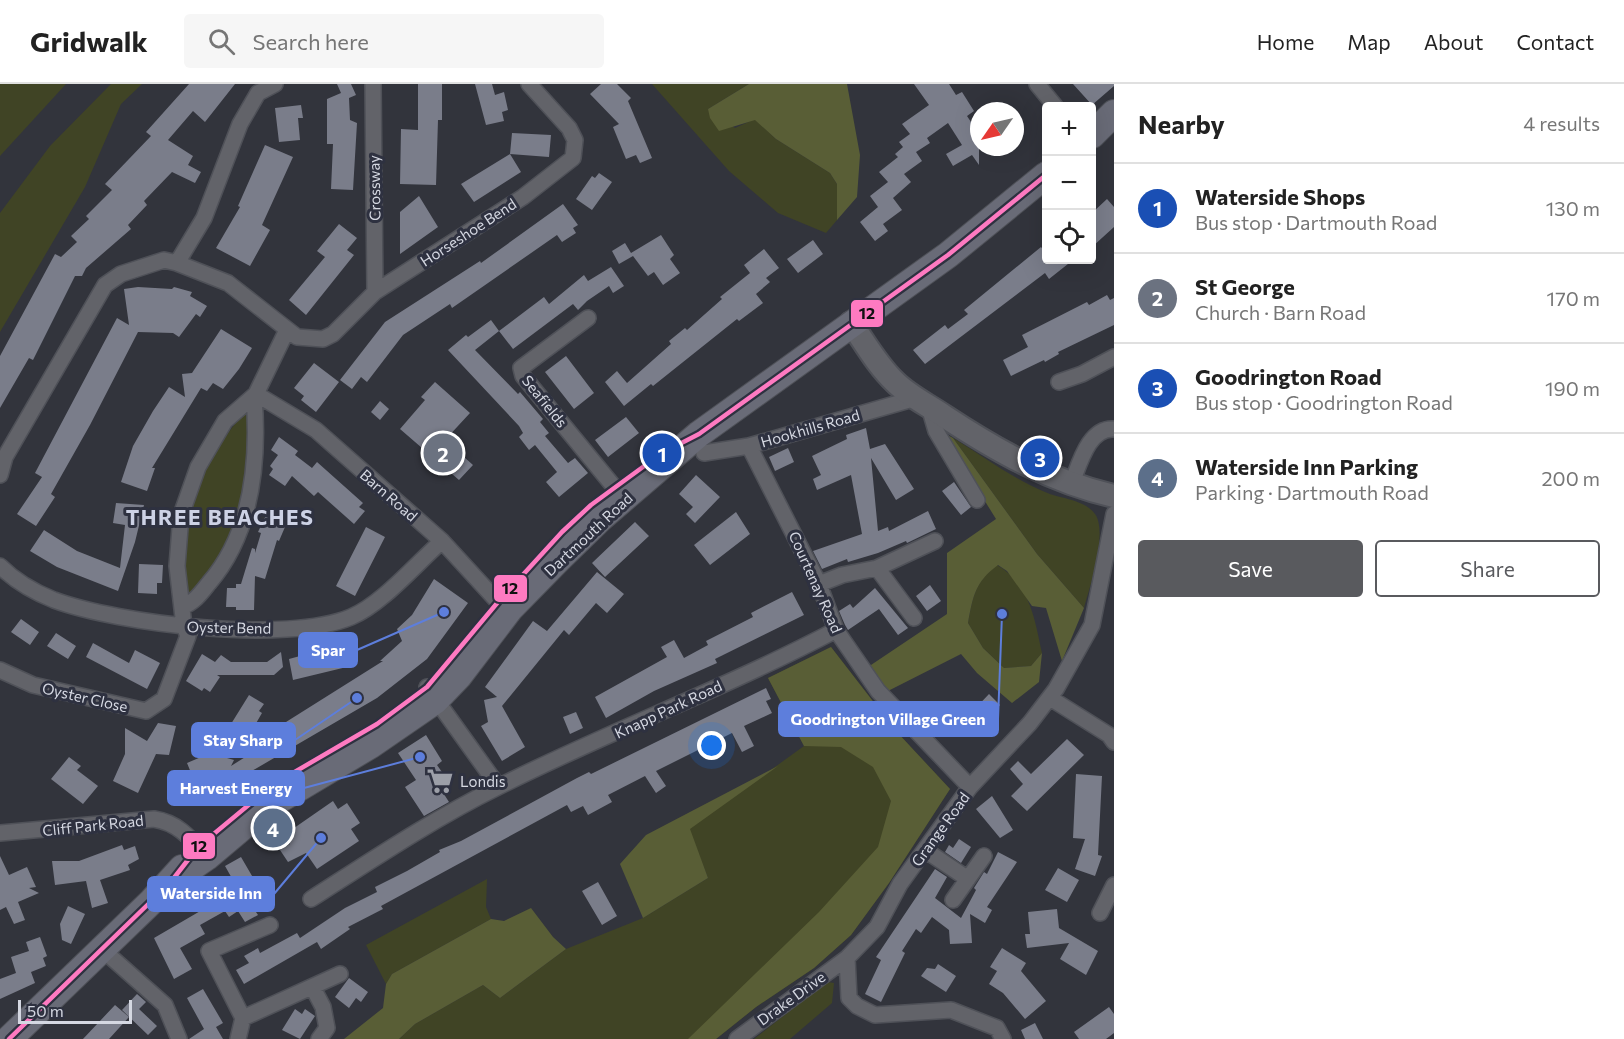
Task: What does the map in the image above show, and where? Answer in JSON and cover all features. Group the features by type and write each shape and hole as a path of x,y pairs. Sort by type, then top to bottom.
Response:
{"main road":[{"path":"1096,131 1114,113"},
{"name":"Dartmouth Road","path":"9,1039 274,784 459,676 504,606 572,547 620,493 702,443 851,323 948,255 1042,179"}],"street":[{"path":"177,262 204,218 240,124 258,93 275,84"},
{"name":"Crossway","path":"373,84 375,292"},
{"name":"Horseshoe Bend","path":"287,330 297,337 323,339 333,334 375,292 515,203 573,158 575,140 569,128 529,84"},
{"path":"1037,84 1051,102"},
{"path":"0,475 5,457 105,285 121,274 164,260 177,262 228,283 287,330 255,395 257,433 254,479 239,536 219,572 193,602 182,607"},
{"name":"Seafields","path":"588,318 521,368 523,376 620,493"},
{"path":"851,323 896,383 922,403 972,435 1040,472 1071,485 1114,496"},
{"path":"1059,382 1082,374 1114,357"},
{"name":"Barn Road","path":"255,395 316,430 442,541 504,606"},
{"name":"Oyster Close","path":"0,670 33,686 146,711 164,699 186,647 188,636 184,626 177,566 181,515 198,467 225,421 255,395"},
{"path":"922,403 977,500"},
{"name":"Hookhills Road","path":"702,443 749,446 922,403"},
{"path":"1071,485 1094,436 1107,428 1114,429"},
{"name":"Courtenay Road","path":"749,446 819,584 836,630 878,691 970,787"},
{"name":"Grange Road","path":"847,958 876,927 900,884 970,787 1030,723 1050,698 1092,625 1114,514"},
{"name":"Oyster Bend","path":"0,566 12,578 53,599 106,615 184,626 261,628 332,624 354,616 372,604 442,541"},
{"path":"819,584 842,575 877,568 935,542"},
{"path":"877,568 914,618"},
{"name":"Knapp Park Road","path":"311,899 453,811 498,786 774,662 836,630"},
{"path":"431,694 498,786"},
{"path":"1050,698 1109,735 1114,742"},
{"name":"Cliff Park Road","path":"0,833 154,819 175,825 188,834 203,852"},
{"path":"925,850 968,879"},
{"path":"953,900 984,856"},
{"path":"1100,913 1114,885"},
{"path":"238,1039 243,1018 209,951 270,925"},
{"path":"103,950 165,1005 179,1039"},
{"path":"847,958 849,998 857,1006 875,1015 951,1010 997,1028 1003,1039"},
{"name":"Drake Drive","path":"736,1039 847,958"},
{"path":"243,1018 340,974"},
{"path":"313,988 323,1007 327,1028 319,1039"}],"green space":[{"path":"0,84 66,84 0,156"},
{"path":"111,84 142,84 121,104 85,187 0,332 0,213 50,146"},
{"path":"652,84 749,84 708,109 735,128 755,119 776,139 830,173 837,184 837,220 826,233 778,213 729,171"},
{"path":"749,84 847,84 860,155 857,197 837,220 837,184 830,173 776,139 755,120 719,131 710,118 708,109"},
{"path":"247,409 249,410 251,456 243,505 222,553 190,595 187,592 184,558 186,523 191,500 207,465"},
{"path":"942,432 953,438 1037,554 1084,608 1062,661 1046,608 1032,606 1007,571 998,565 984,577 976,590 968,623 983,648 1004,668 1031,666 1042,653 1039,682 1012,703 977,673 961,654 886,692 868,667 947,614 947,553 996,519"},
{"path":"953,438 1021,481 1085,505 1095,514 1099,522 1099,546 1084,608 1037,554"},
{"path":"997,565 1017,582 1029,604 1042,653 1031,666 1004,668 983,648 968,623 979,584"},
{"path":"831,647 896,731 950,789 889,883 851,935 814,968 756,1007 716,1039 399,1039 415,1024 483,985 500,998 566,949 643,918 708,878 689,829 804,746 768,678"},
{"path":"831,647 896,731 950,789 889,883 851,935 814,968 756,1007 716,1039 688,1039 819,912 878,847 891,801 873,767 841,747 804,746 768,678"},
{"path":"778,766 690,829 708,878 643,918 620,864 646,835"},
{"path":"487,879 486,907 491,919 392,974 386,984 366,945"},
{"path":"531,908 553,937 566,949 500,998 483,985 415,1024 399,1039 344,1039 383,1008 386,984 392,974 491,919 504,921"},
{"path":"827,982 834,983 832,1003 790,1039 754,1039"}],"building":[{"path":"189,84 235,84 205,122 193,111 168,140 193,156 188,165 201,172 195,183 172,172 144,201 147,205 128,225 131,229 86,268 82,276 75,276 33,360 29,358 0,408 0,356 55,254 61,257 77,242 71,236 89,219 86,216 112,190 105,184 151,136 146,132"},
{"path":"337,84 351,84 356,95 349,98 350,120 357,123 353,190 331,189 333,144 327,144 327,99 341,93"},
{"path":"418,84 442,84 442,120 438,120 436,185 400,184 401,129 418,130"},
{"path":"475,84 492,84 495,95 504,92 508,110 502,112 504,121 486,125"},
{"path":"601,84 617,84 631,98 628,101 652,158 640,163 636,155 626,159 613,127 619,124 590,94"},
{"path":"914,84 949,84 956,95 962,92 970,105 970,114 967,116 970,120 970,156 953,166 946,154 962,145 948,123 927,138 930,143 916,152 922,161 904,174 911,182 893,198 902,210 883,224 888,231 875,241 860,222 878,207 870,196 888,182 879,172 898,157 895,154 903,147 899,142 910,134 902,124 929,105"},
{"path":"1073,84 1114,84 1095,102 1089,102"},
{"path":"301,105 303,118 298,118 300,140 279,142 275,108"},
{"path":"512,133 551,135 549,157 510,154"},
{"path":"265,145 293,157 262,225 270,230 250,266 216,248 240,207 238,206"},
{"path":"510,154 521,172 474,202 461,184"},
{"path":"973,156 979,156 979,165"},
{"path":"599,173 612,182 592,210 576,199 592,176 595,178"},
{"path":"419,196 438,227 400,254 400,212"},
{"path":"1107,199 1114,207 1114,227 1096,243 1096,210"},
{"path":"563,204 578,225 573,228 576,233 562,242 557,235 452,308 450,304 403,335 367,382 361,377 352,389 340,380 385,322 480,261 481,263"},
{"path":"339,224 357,238 347,250 354,255 306,315 289,300 325,257 317,251"},
{"path":"661,235 674,255 670,259 680,273 663,285 654,272 648,276 633,256 619,264 612,251 625,243 631,253"},
{"path":"813,240 823,254 798,273 787,259"},
{"path":"1041,247 1042,264 1068,264 1049,279 1045,273 925,364 913,350 945,325 948,329 968,314 964,310"},
{"path":"764,249 779,268 766,278 770,282 756,294 763,303 739,321 737,319 653,386 651,384 624,406 605,382 617,371 627,383 671,344 669,341 685,328 687,330 722,299 720,297 750,273 744,265"},
{"path":"611,267 624,286 613,293 609,286 578,310 573,304 513,349 499,331 544,297 549,304 584,275 588,281"},
{"path":"138,287 172,289 174,287 192,292 190,296 207,306 200,317 196,314 179,337 173,333 138,332 51,494 55,497 36,526 17,514 42,477 35,473 117,318 129,325 124,289"},
{"path":"1107,295 1110,300 1114,298 1114,325 1058,352 1059,354 1045,362 1044,360 1011,376 1003,360 1028,347 1022,335 1087,302 1089,305"},
{"path":"491,320 499,331 475,350 518,394 520,392 543,419 540,422 549,433 545,436 568,463 575,458 588,473 559,497 546,482 557,472 535,445 529,450 519,437 523,433 519,426 448,350 466,335 468,337"},
{"path":"221,329 252,348 239,369 223,389 213,383 207,391 201,388 152,468 155,468 147,491 121,482 133,446 153,411 169,387 185,397 182,374 192,373"},
{"path":"566,356 594,393 574,409 545,372"},
{"path":"314,363 339,382 316,412 301,400 304,396 294,388"},
{"path":"435,382 470,413 445,440 473,465 459,480 400,429 425,400 421,397"},
{"path":"380,401 389,409 380,420 371,412"},
{"path":"626,417 639,433 608,457 595,440"},
{"path":"866,428 870,449 885,444 914,489 896,500 871,458 878,531 888,527 889,531 928,511 936,529 907,543 906,541 848,562 847,559 822,569 813,551 862,534 851,475 817,490 813,479 821,475 812,456 847,439 846,435"},
{"path":"279,437 298,451 295,455 312,468 317,462 363,503 359,507 365,511 354,524 318,492 314,496 292,476 285,486 269,475 273,469 270,466 278,455 271,450"},
{"path":"788,448 794,462 775,471 769,457"},
{"path":"696,475 720,497 695,523 686,514 693,507 679,494"},
{"path":"954,482 971,507 961,515 942,491"},
{"path":"116,503 144,505 135,542 118,591 57,567 30,551 44,530 77,551 120,568 125,525 113,523"},
{"path":"268,511 288,520 279,541 277,540 265,579 255,576 254,610 236,610 236,607 226,607 227,588 236,588 236,584 241,584 252,548 255,549 255,553 261,533 258,532"},
{"path":"736,512 750,534 710,565 694,545"},
{"path":"635,522 649,536 605,577 592,563"},
{"path":"366,527 385,537 355,596 336,586"},
{"path":"139,564 163,565 162,583 157,583 157,594 138,593"},
{"path":"597,572 624,594 607,613 596,603 569,635 564,630 502,706 525,747 502,761 481,726 488,722 484,700 497,697 485,687 533,621 547,631"},
{"path":"434,579 468,603 427,659 377,698 245,775 227,771 196,785 187,763 222,748 227,758 234,760 231,766 291,728 286,722 383,661 380,661 402,641 397,629 412,615"},
{"path":"930,585 941,601 927,611 916,596"},
{"path":"875,588 908,628 898,635 879,609 848,630 845,625 839,611 850,604 853,608"},
{"path":"792,592 804,615 715,659 717,663 654,691 606,718 595,697 667,657 661,647 674,640 684,658 708,645 706,641 753,617 751,613"},
{"path":"21,619 39,632 30,645 11,632"},
{"path":"56,633 76,646 68,659 47,646"},
{"path":"93,643 129,663 135,650 160,663 147,689 86,657"},
{"path":"347,647 351,666 293,680 289,659 300,656 302,662 329,656 328,651"},
{"path":"281,652 283,667 274,675 217,675 220,677 210,692 204,688 202,691 186,681 202,654 215,662 221,655 231,662 267,662"},
{"path":"766,688 771,699 766,701 772,713 744,726 754,746 742,752 732,733 656,771 666,786 656,793 645,776 608,795 612,802 588,815 583,806 571,812 567,805 381,906 383,909 348,927 350,929 321,949 317,942 244,984 236,970 249,963 244,956 258,948 260,953 297,933 300,938 345,908 377,892 375,887 440,852 439,850 461,841 589,772 591,774"},
{"path":"989,694 1000,705 980,726 969,715"},
{"path":"249,695 264,704 259,711 262,713 247,739 231,729 231,724"},
{"path":"576,712 583,728 570,734 563,717"},
{"path":"158,723 176,726 169,755 156,754 138,793 113,781 125,754 125,728 147,741"},
{"path":"426,735 442,761 437,765 449,782 440,788 449,802 424,816 405,787 416,780 398,753"},
{"path":"1067,739 1084,755 1027,811 1011,796 1023,784 1010,769 1018,761 1031,774"},
{"path":"69,757 81,766 77,770 98,786 83,804 51,779"},
{"path":"1076,774 1102,776 1098,855 1102,856 1095,876 1075,869 1085,839 1073,838"},
{"path":"992,796 1013,830 1000,838 976,809"},
{"path":"333,801 338,809 347,803 360,823 351,829 359,841 317,869 306,853 288,862 280,850 290,844 284,835"},
{"path":"959,839 971,847 961,863 945,852 949,845 953,848"},
{"path":"122,845 124,850 135,846 139,859 128,865 130,870 100,880 108,903 92,908 86,881 55,885 52,861 79,861"},
{"path":"998,852 1017,862 987,907 992,910 985,923 970,914 972,943 950,944 949,930 932,917 921,933 916,929 902,951 905,953 881,1002 865,994 881,960 876,957 935,869 947,877 935,898 961,918 976,890 974,888 984,872 987,874"},
{"path":"0,856 9,875 27,867 36,887 29,888 39,893 18,902 25,920 14,924 6,907 0,910"},
{"path":"241,857 255,881 246,886 254,900 250,903 258,915 245,922 238,911 229,917 225,911 200,925 205,934 180,948 192,969 174,979 154,938 238,889 225,866"},
{"path":"1058,868 1079,880 1067,902 1045,890"},
{"path":"598,882 617,916 602,925 582,891"},
{"path":"68,906 85,914 71,944 62,940 60,924"},
{"path":"1057,909 1059,928 1098,951 1086,975 1060,959 1069,943 1027,948 1025,934 1030,934 1028,912"},
{"path":"40,937 47,956 43,958 46,966 31,972 35,983 0,999 0,979 16,973 11,957 29,951 26,942"},
{"path":"1002,948 1026,963 1021,971 1046,1001 1025,1019 1003,993 989,984 997,971 990,967"},
{"path":"938,964 956,976 946,992 921,976 927,968 935,969"},
{"path":"349,978 368,992 361,1002 356,998 349,1008 335,997"},
{"path":"203,989 223,1023 216,1027 223,1039 189,1039 204,1029 187,998"},
{"path":"137,994 146,1002 139,1009 157,1026 148,1035 122,1010"},
{"path":"115,1005 129,1017 109,1039 83,1039"},
{"path":"1109,1007 1114,1014 1114,1033 1106,1039 1079,1039 1074,1032"},
{"path":"295,1009 302,1014 305,1009 315,1016 300,1039 282,1030"},
{"path":"1035,1023 1043,1039 1025,1039 1021,1030"}],"transit line":[{"name":"12","path":"9,1039 170,883 198,847 274,784 377,724 427,687 498,602 562,532 591,505 662,453 699,434 948,255 1042,178"}],"place":[{"name":"St George","path":"443,453"},
{"name":"Waterside Shops","path":"662,453"},
{"name":"Goodrington Road","path":"1040,458"},
{"name":"Spar","path":"444,612"},
{"name":"Goodrington Village Green","path":"1002,614"},
{"name":"Stay Sharp","path":"357,698"},
{"name":"Harvest Energy","path":"420,757"},
{"name":"Londis","path":"440,781"},
{"name":"Waterside Inn Parking","path":"273,828"},
{"name":"Waterside Inn","path":"321,838"}],"district":[{"name":"THREE BEACHES","path":"220,516"}]}
